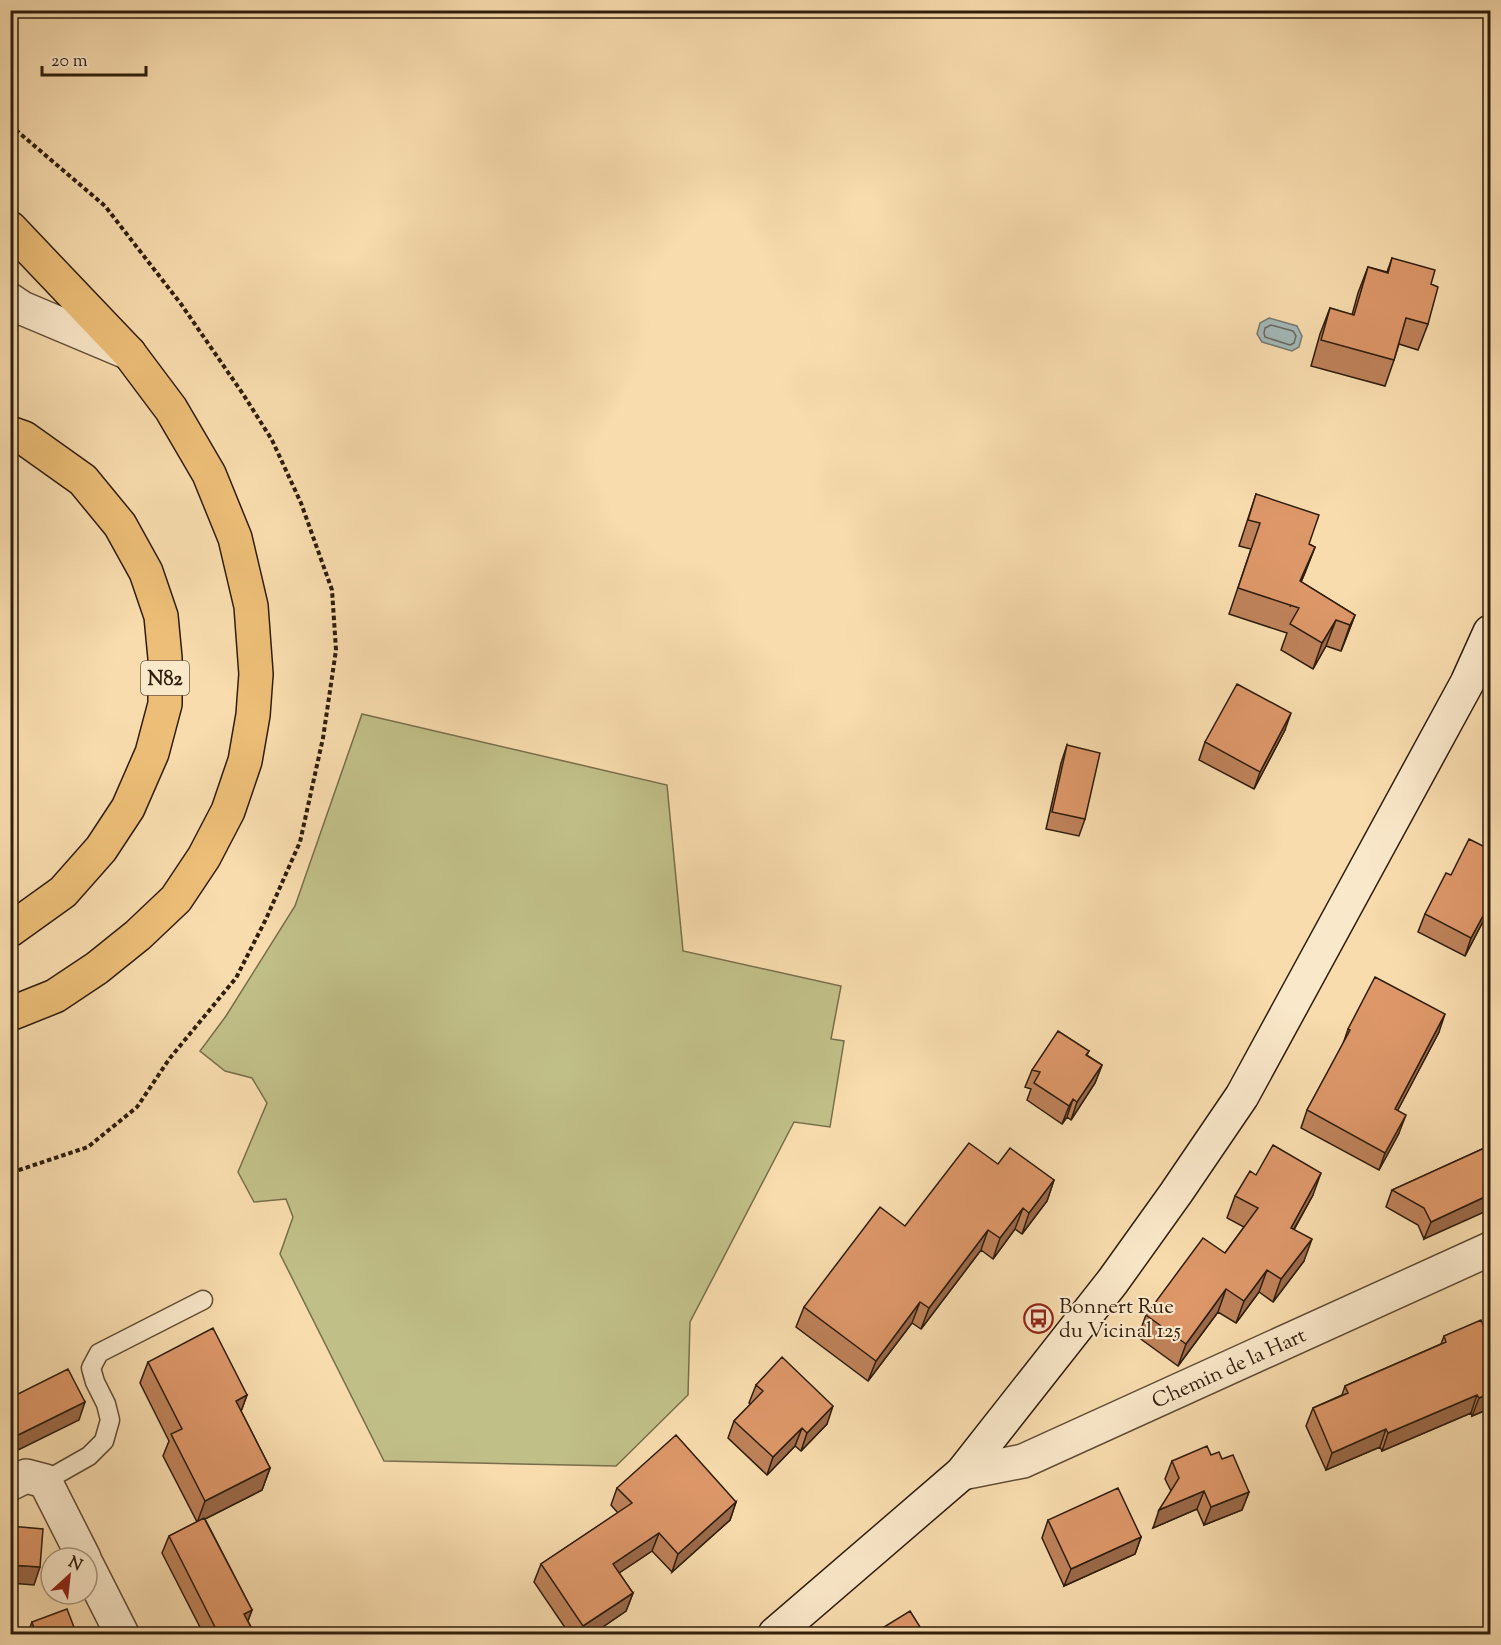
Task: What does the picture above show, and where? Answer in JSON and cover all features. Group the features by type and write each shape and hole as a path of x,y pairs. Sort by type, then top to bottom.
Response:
{"main road":[{"path":"10,228 129,353 171,409 209,474 235,538 251,606 256,674 253,715 245,761 228,811 204,857 176,899 138,935 97,968 55,996 10,1014"},
{"name":"N82","path":"10,434 24,438 83,480 120,525 146,572 161,616 165,658 165,704 152,753 128,808 101,849 63,892 10,930"}],"street":[{"path":"10,300 22,308 129,353"},
{"path":"775,1635 962,1473 1113,1281 1176,1193 1242,1096 1467,682 1491,632"},
{"name":"Chemin de la Hart","path":"962,1473 1023,1461 1491,1249"},
{"path":"10,1484 26,1476 45,1480 78,1546"},
{"path":"99,1588 122,1635"}],"lane":[{"path":"45,1480 89,1456 104,1441 110,1420 91,1368 99,1353 203,1300"}],"path":[{"path":"10,125 105,206 181,304 243,394"}],"shaded area":[{"path":"362,714 667,785 683,951 841,986 831,1039 844,1041 830,1127 794,1122 690,1322 688,1395 616,1466 384,1461 280,1254 293,1217 286,1199 254,1202 238,1172 267,1103 252,1078 225,1071 200,1051 226,1016 295,906"}],"water":[{"path":"1269,318 1297,326 1302,336 1299,347 1292,351 1262,342 1257,334 1260,323"}],"building":[{"path":"1392,258 1435,270 1431,284 1438,287 1428,324 1406,318 1394,360 1321,340 1330,308 1354,315 1368,267 1388,273"},
{"path":"1256,494 1319,515 1309,544 1315,547 1300,581 1355,615 1350,625 1336,620 1322,643 1290,624 1299,608 1238,588 1260,523 1248,520"},
{"path":"1237,684 1291,713 1260,772 1205,742"},
{"path":"1067,745 1100,753 1085,819 1052,812"},
{"path":"1469,839 1491,850 1491,901 1471,938 1425,914 1446,873 1451,875"},
{"path":"1375,977 1445,1014 1395,1109 1406,1115 1385,1153 1307,1110 1350,1030 1348,1029"},
{"path":"1058,1031 1089,1051 1086,1055 1102,1065 1077,1102 1073,1099 1069,1106 1034,1083 1040,1072 1032,1070"},
{"path":"969,1143 998,1164 1010,1148 1054,1180 1029,1213 1023,1208 1000,1238 988,1230 929,1308 920,1302 876,1361 804,1307 880,1207 905,1226"},
{"path":"1273,1145 1321,1173 1291,1228 1312,1239 1281,1279 1267,1270 1244,1301 1226,1289 1186,1344 1146,1315 1203,1238 1225,1253 1258,1208 1235,1196 1250,1171 1256,1175"},
{"path":"1491,1145 1491,1194 1431,1222 1424,1208 1392,1190"},
{"path":"1481,1320 1491,1343 1491,1393 1479,1398 1477,1395 1388,1433 1386,1429 1332,1453 1313,1408 1348,1393 1345,1386 1446,1342 1444,1336"},
{"path":"213,1328 247,1395 236,1401 270,1468 205,1501 171,1434 182,1429 148,1362"},
{"path":"782,1357 833,1406 807,1433 802,1428 773,1457 734,1421 763,1391 756,1385"},
{"path":"68,1369 85,1402 10,1439 10,1398"},
{"path":"676,1435 736,1502 678,1554 659,1533 613,1564 633,1593 583,1626 541,1564 632,1503 617,1488"},
{"path":"1207,1446 1211,1455 1219,1452 1222,1459 1233,1455 1249,1492 1211,1507 1204,1491 1159,1510 1179,1478 1172,1461"},
{"path":"1118,1488 1141,1537 1071,1569 1048,1520"},
{"path":"204,1518 252,1610 244,1614 255,1635 219,1635 169,1536"},
{"path":"10,1526 43,1529 42,1546 39,1546 39,1567 10,1565"},
{"path":"67,1609 77,1635 36,1635 32,1622"},
{"path":"910,1611 925,1635 871,1635"},
{"path":"465,1628 470,1635 455,1635"}],"place":[{"name":"Bonnert Rue du Vicinal 125","path":"1038,1318"}]}
